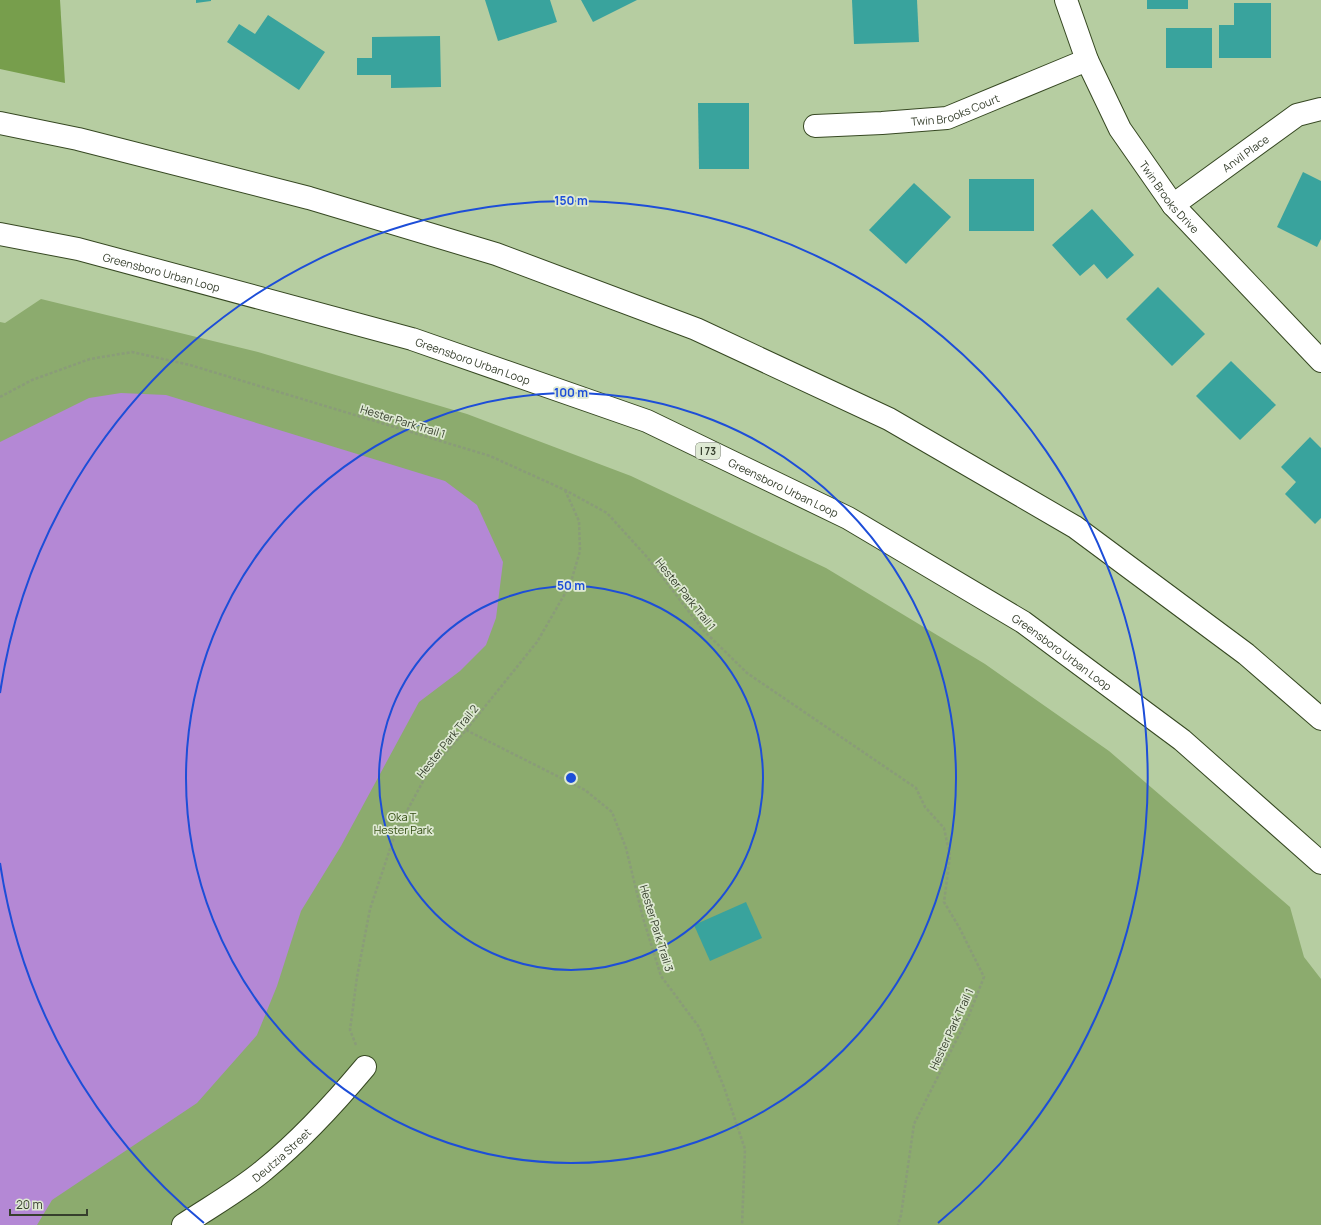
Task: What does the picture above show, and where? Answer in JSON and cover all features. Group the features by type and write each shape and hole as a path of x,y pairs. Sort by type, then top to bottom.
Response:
{"main road":[{"name":"Twin Brooks Drive","path":"1066,0 1087,60 1120,129 1173,205 1321,360"},
{"name":"Twin Brooks Court","path":"815,126 947,118 1087,60"},
{"name":"Anvil Place","path":"1173,205 1297,115 1321,109"},
{"path":"0,123 78,139 309,198 496,254 696,329 889,419 1075,527 1246,654 1321,719"},
{"name":"Greensboro Urban Loop","path":"0,234 78,249 412,339 647,421 848,518 1022,622 1182,740 1321,863"},
{"name":"Deutzia Street","path":"183,1225 263,1171 307,1132 339,1098 365,1067"}],"path":[{"name":"Hester Park Trail 1","path":"0,397 32,380 90,359 132,352 190,365 490,456 565,490 607,514 647,558 703,630 747,673 916,788 925,807 944,828 950,856 944,902 959,927 984,976 969,1015 914,1124 901,1215 898,1225"},
{"name":"Hester Park Trail 2","path":"365,1067 350,1030 357,976 370,909 396,831 427,774 466,730 537,642 570,585 580,551 579,521 565,490"},
{"name":"Hester Park Trail 3","path":"466,730 585,790 612,812 626,848 643,918 661,976 699,1027 724,1087 744,1149 742,1225"}],"green space":[{"path":"0,0 60,0 65,83 0,69"},
{"name":"Oka T. Hester Park","path":"41,299 258,352 467,414 631,476 826,568 985,664 1109,751 1290,907 1304,957 1321,979 1321,1225 0,1225 0,322 5,323"}],"shaded area":[{"path":"121,393 166,395 445,481 477,505 503,562 496,618 486,645 460,671 419,702 341,846 301,911 277,986 257,1035 197,1103 52,1200 37,1225 0,1225 0,442 89,398"}],"building":[{"path":"196,0 211,0 211,1 196,3"},
{"path":"485,0 550,0 557,22 498,41"},
{"path":"581,0 637,0 593,22"},
{"path":"852,0 917,0 919,42 854,44"},
{"path":"1147,0 1188,0 1188,9 1147,9"},
{"path":"1234,3 1271,3 1271,58 1219,58 1219,25 1234,25"},
{"path":"268,15 325,52 299,90 227,42 239,24 255,34"},
{"path":"1166,28 1212,28 1212,68 1166,68"},
{"path":"440,36 441,87 391,88 391,75 357,75 357,58 372,58 372,37"},
{"path":"698,103 749,103 749,169 699,169"},
{"path":"1303,172 1321,181 1321,239 1317,247 1277,227"},
{"path":"969,179 1034,179 1034,231 969,231"},
{"path":"914,183 951,217 906,264 869,230"},
{"path":"1092,209 1134,255 1107,279 1094,264 1080,276 1052,245"},
{"path":"1158,287 1205,334 1172,366 1126,319"},
{"path":"1231,361 1276,405 1240,440 1196,396"},
{"path":"1310,437 1321,448 1321,518 1315,524 1285,494 1296,482 1281,467"},
{"path":"746,902 762,938 710,961 694,925"}]}
